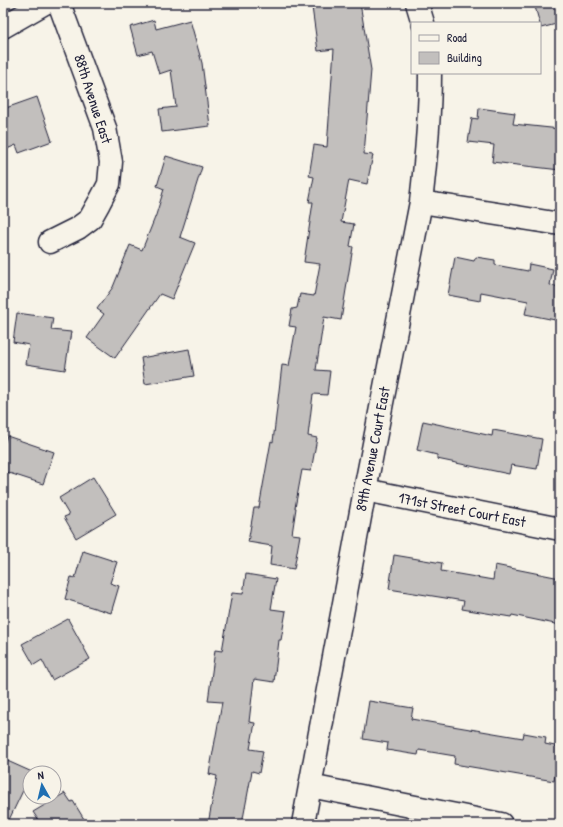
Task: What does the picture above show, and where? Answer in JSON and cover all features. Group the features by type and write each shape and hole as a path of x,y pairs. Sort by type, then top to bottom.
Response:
{"street":[{"path":"3,27 45,3"},
{"name":"88th Avenue East","path":"50,242 78,228 90,219 108,184 111,162 105,128 60,3"},
{"path":"418,3 423,22"},
{"name":"89th Avenue Court East","path":"303,824 365,490 421,202 426,159 430,74"},
{"path":"421,202 560,224"},
{"name":"171st Street Court East","path":"365,490 560,529"},
{"path":"310,786 501,824"}],"building":[{"path":"341,3 360,3 371,70 364,154 373,155 367,184 349,180 341,222 354,224 350,246 353,247 341,320 324,317 316,370 330,371 327,395 313,394 308,436 317,438 311,471 302,470 295,508 292,534 300,535 294,569 270,565 272,546 248,542 254,508 259,508 271,441 273,442 282,365 289,366 296,327 289,326 292,309 297,308 300,294 314,296 320,264 304,262 313,202 309,202 314,177 309,176 314,145 327,147 334,49 318,51 312,7"},
{"path":"534,3 560,3 560,23 541,28 541,22 539,22"},
{"path":"154,20 156,29 190,20 202,63 210,126 162,132 159,109 176,107 171,70 159,74 152,51 138,55 130,27"},
{"path":"37,97 52,141 19,153 16,145 7,149 3,139 3,109"},
{"path":"479,108 515,113 513,124 560,129 560,170 492,162 494,145 468,142 472,118 478,119"},
{"path":"166,156 202,167 180,237 195,243 172,299 160,294 115,358 87,338 104,314 97,309 113,287 130,245 142,250 156,215 164,189 157,186"},
{"path":"455,257 474,261 476,257 495,260 495,265 528,271 529,264 553,269 550,285 560,287 560,321 525,314 528,301 481,292 480,301 448,295"},
{"path":"17,313 53,318 51,330 71,332 65,370 26,364 29,345 13,342"},
{"path":"189,349 194,376 145,384 141,358"},
{"path":"423,421 492,436 493,430 542,439 537,469 511,465 509,474 437,459 437,455 417,450"},
{"path":"7,436 54,452 43,484 3,471 3,447"},
{"path":"93,477 116,514 76,538 64,517 69,515 59,498"},
{"path":"83,551 117,562 110,583 119,586 111,613 65,599 71,577 75,578"},
{"path":"394,555 442,563 441,571 493,580 495,565 560,578 560,625 512,615 511,617 462,609 464,601 389,589"},
{"path":"246,574 276,579 271,609 286,611 281,640 279,640 274,682 254,679 249,722 255,723 250,749 263,751 259,773 252,771 242,824 208,824 217,776 209,774 222,702 208,701 215,650 222,651 232,593 243,594"},
{"path":"68,619 90,659 52,680 42,660 34,665 22,644"},
{"path":"369,701 413,708 411,719 523,738 524,733 546,737 545,744 560,747 554,781 454,764 455,756 419,750 418,755 387,750 388,743 363,739"},
{"path":"3,759 22,768 22,793 7,824 3,824"},
{"path":"65,793 71,802 73,801 87,824 41,824 33,812 45,805 62,805 62,795"}]}
